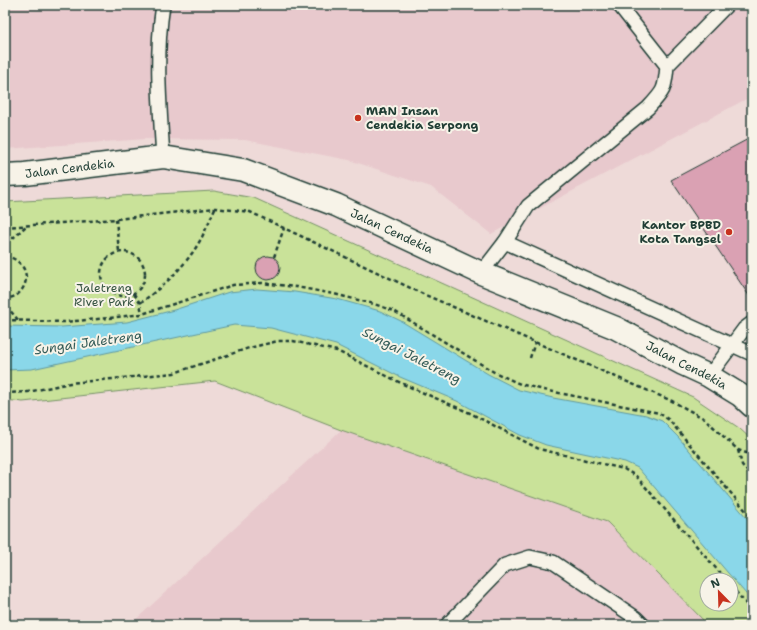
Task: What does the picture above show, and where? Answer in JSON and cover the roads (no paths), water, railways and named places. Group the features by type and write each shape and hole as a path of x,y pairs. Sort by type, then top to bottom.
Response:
{"street":[{"name":"Jalan Cendekia","path":"5,175 25,174 163,157 243,170 336,205 481,273 616,328 683,364 709,376 740,395 752,406"}],"lane":[{"path":"163,5 160,25 158,80 163,157"},
{"path":"618,5 667,66"},
{"path":"481,273 505,242 528,206 648,108 662,94 666,83 667,66 727,5"},
{"path":"505,242 752,354"},
{"path":"709,376 744,329 752,322"},
{"path":"447,625 505,566 530,557 553,562 636,618 643,625"}],"water":[{"name":"Sungai Jaletreng","path":"257,289 295,292 337,299 380,311 401,321 488,374 519,390 553,398 646,415 662,421 678,437 752,524 752,601 739,586 739,572 727,572 638,468 625,462 546,445 520,435 457,401 400,377 336,345 271,328 234,325 32,369 5,370 5,326 62,327 127,322 174,310 229,292"}],"place":[{"name":"MAN Insan Cendekia Serpong","path":"358,118"},
{"name":"Kantor BPBD Kota Tangsel","path":"729,232"}],"park label":[{"name":"Jaletreng River Park","path":"104,295"}]}
